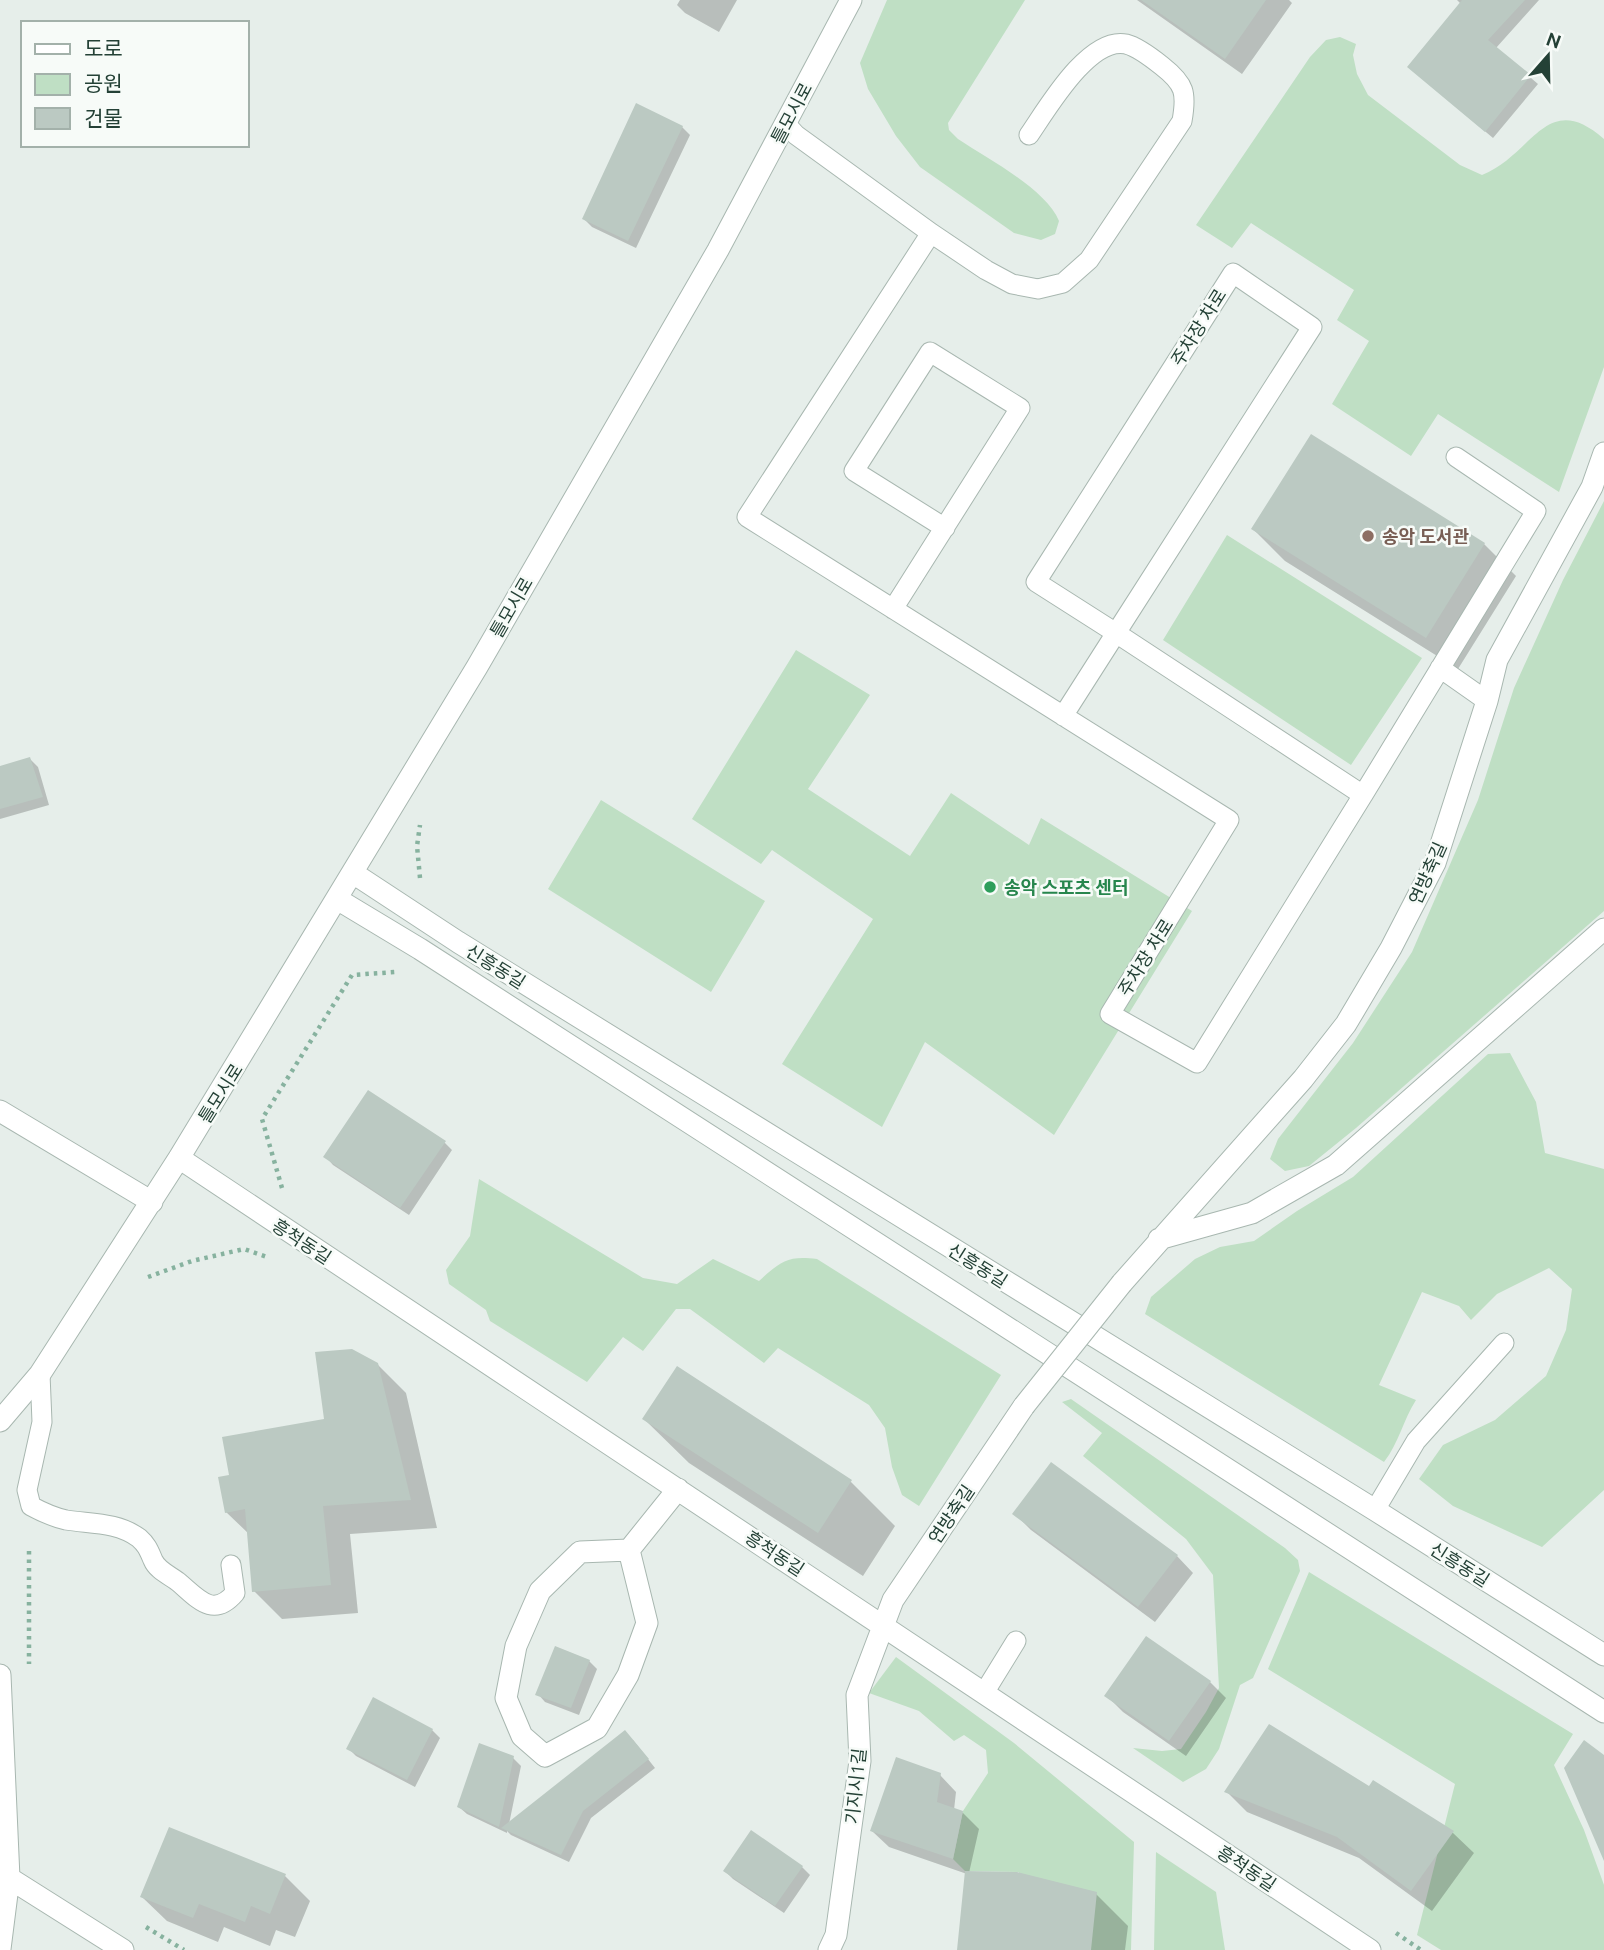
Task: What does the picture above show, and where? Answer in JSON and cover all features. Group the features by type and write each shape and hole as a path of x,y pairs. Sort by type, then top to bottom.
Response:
{"street":[{"name":"틀모시로","path":"0,1421 40,1374 152,1202 354,873 718,250 851,0"},
{"name":"연방축길","path":"883,1624 893,1600 1024,1406 1122,1283 1303,1079 1346,1024 1391,948 1435,863 1488,701 1497,660 1592,487 1604,453"},
{"name":"신흥동길","path":"354,873 470,949 1604,1655"},
{"path":"337,899 421,949 1604,1712"},
{"path":"1159,1240 1252,1213 1336,1165 1604,929"},
{"path":"0,1111 152,1202"},
{"name":"흥척동길","path":"180,1158 1370,1950"},
{"path":"629,1549 647,1623 628,1675 597,1728 545,1756 522,1736 506,1698 516,1646 540,1591 580,1552 629,1549 678,1489"},
{"name":"기지시1길","path":"829,1950 836,1935 860,1761 857,1695 883,1624"},
{"path":"0,1675 2,1827 9,1878 0,1949"},
{"path":"9,1878 123,1950"}],"lane":[{"path":"785,123 796,135 986,270 1012,285 1038,289 1063,283 1089,260 1182,121 1186,97 1175,76 1150,56 1125,43 1097,50 1078,67 1028,135"},
{"name":"주차장 차로","path":"932,233 747,517 1229,820 1110,1014 1197,1063 1536,511 1456,457"},
{"name":"주차장 차로","path":"1063,716 1116,633 1312,327 1233,273 1036,582 1116,633 1363,794"},
{"path":"893,609 945,528 1020,408 930,352 854,471 945,528"},
{"path":"1440,668 1488,701"},
{"path":"1375,1510 1416,1441 1504,1343"},
{"path":"40,1374 42,1422 27,1490 31,1506 50,1516 90,1521 118,1528 139,1538 151,1551 153,1560 160,1569 207,1605 228,1601 235,1593 230,1565"},
{"path":"984,1693 1016,1641"}],"path":[{"path":"421,817 417,846 418,874 422,883"},
{"path":"285,1198 262,1119 352,975 403,971"},
{"path":"29,1551 29,1672"},
{"path":"136,1921 184,1950"},
{"path":"1387,1927 1421,1950"}],"green space":[{"path":"887,0 1025,0 948,123 949,130 958,139 1015,176 1042,198 1059,221 1055,234 1041,240 1014,233 920,167 896,136 868,89 860,63"},
{"path":"1340,37 1356,44 1353,55 1357,74 1368,95 1460,165 1482,175 1500,166 1540,130 1553,123 1568,120 1584,125 1604,139 1604,367 1559,492 1438,414 1411,456 1332,404 1369,341 1337,320 1354,290 1251,223 1232,248 1196,225 1310,57 1326,40"},
{"path":"1604,501 1604,911 1356,1128 1309,1166 1285,1171 1270,1159 1278,1139 1353,1043 1412,952 1478,800 1514,688 1563,580"},
{"path":"1227,535 1422,658 1351,765 1163,640"},
{"name":"송악 스포츠 센터","path":"796,650 870,695 808,789 910,856 951,793 1029,845 1041,818 1192,911 1054,1135 925,1042 882,1127 782,1064 873,919 772,850 761,864 692,819"},
{"path":"601,800 765,901 711,992 548,889"},
{"path":"1510,1053 1536,1102 1545,1153 1604,1169 1604,1490 1542,1547 1453,1506 1419,1479 1443,1445 1495,1420 1546,1376 1566,1330 1572,1289 1549,1268 1497,1294 1471,1320 1459,1306 1422,1292 1379,1385 1416,1400 1384,1462 1145,1314 1151,1297 1195,1259 1220,1247 1254,1241 1353,1177 1488,1054"},
{"path":"479,1179 643,1278 677,1284 713,1259 759,1281 785,1261 798,1258 817,1259 1001,1375 919,1506 902,1495 892,1467 885,1428 869,1405 778,1348 764,1363 690,1309 676,1309 643,1351 623,1337 587,1382 490,1321 486,1310 449,1284 446,1270 470,1236"},
{"path":"1071,1399 1285,1548 1298,1560 1300,1571 1253,1678 1240,1685 1219,1749 1206,1769 1183,1782 1133,1748 1162,1751 1181,1749 1219,1688 1213,1575 1186,1539 1083,1456 1102,1433 1062,1402"},
{"path":"1309,1572 1573,1734 1554,1765 1584,1830 1604,1885 1604,1950 1441,1950 1417,1935 1455,1784 1268,1669"},
{"path":"896,1657 1014,1743 1134,1842 1131,1950 1091,1950 1013,1911 1019,1872 965,1871 953,1859 963,1811 988,1773 986,1750 964,1735 954,1741 919,1711 869,1693"},
{"path":"1156,1852 1216,1892 1225,1950 1154,1950"}],"building":[{"path":"1141,0 1266,0 1225,59"},
{"path":"1462,0 1525,0 1488,40 1531,75 1485,132 1407,67"},
{"path":"636,103 683,126 628,241 582,219"},
{"name":"송악 도서관","path":"1311,434 1485,543 1426,638 1251,529"},
{"path":"30,757 43,797 0,809 0,766"},
{"path":"368,1090 446,1141 400,1208 323,1157"},
{"path":"352,1349 378,1363 411,1500 323,1506 331,1585 252,1592 245,1509 225,1513 218,1477 229,1475 222,1437 324,1419 315,1352"},
{"path":"677,1366 852,1480 818,1533 642,1419"},
{"path":"1051,1462 1178,1555 1138,1607 1012,1514"},
{"path":"1146,1636 1211,1681 1169,1741 1104,1696"},
{"path":"555,1646 590,1660 571,1708 535,1695"},
{"path":"373,1697 433,1729 407,1780 346,1749"},
{"path":"1269,1724 1369,1786 1373,1780 1454,1831 1411,1891 1337,1837 1224,1792"},
{"path":"625,1730 649,1759 583,1811 561,1855 501,1828"},
{"path":"1584,1740 1604,1755 1604,1861 1564,1768"},
{"path":"479,1743 514,1756 499,1827 457,1807"},
{"path":"896,1757 941,1773 937,1802 963,1811 953,1859 870,1831"},
{"path":"169,1827 286,1874 270,1914 251,1906 245,1922 199,1904 193,1918 140,1897"},
{"path":"751,1830 803,1866 775,1906 723,1871"},
{"path":"965,1871 1017,1872 1097,1892 1091,1950 957,1950"}],"place":[{"name":"송악 도서관","path":"1368,536"},
{"name":"송악 스포츠 센터","path":"990,887"}]}
